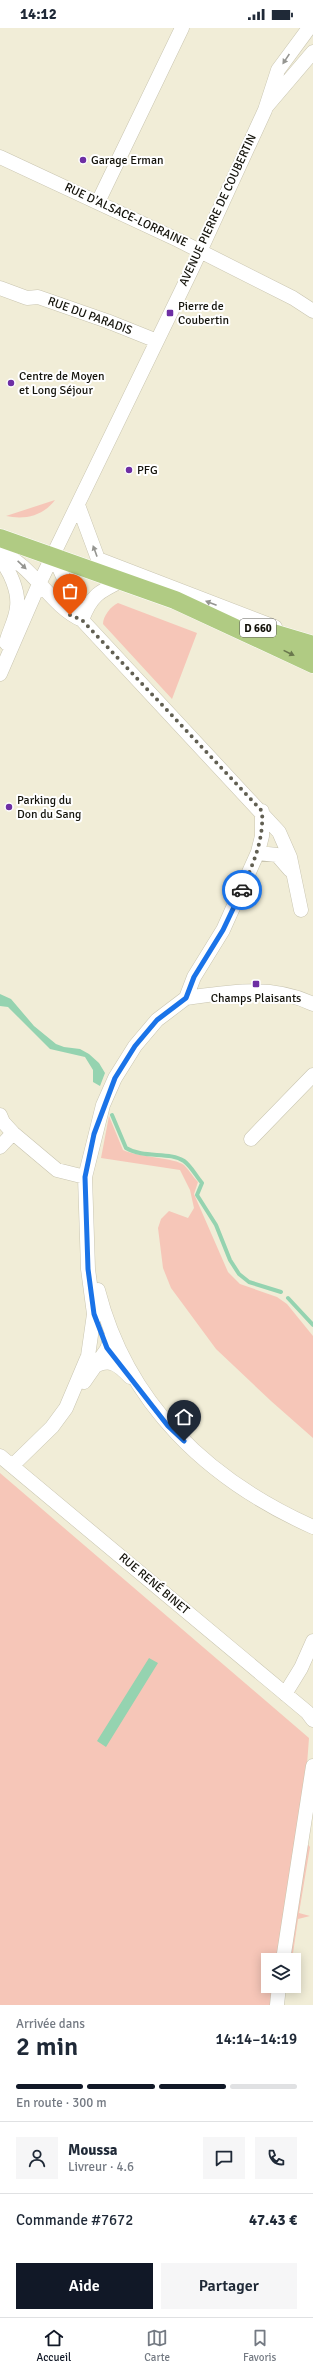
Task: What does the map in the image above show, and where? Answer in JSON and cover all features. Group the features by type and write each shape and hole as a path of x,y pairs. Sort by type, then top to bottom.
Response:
{"main road":[{"path":"0,538 123,580 203,611 313,664"},
{"name":"D 660","path":"203,611 313,645"}],"street":[{"path":"98,202 182,28"},
{"name":"AVENUE PIERRE DE COUBERTIN","path":"0,674 39,584 54,556 200,251 264,110 278,70 309,28"},
{"name":"AVENUE PIERRE DE COUBERTIN","path":"264,110 313,52"},
{"name":"RUE D'ALSACE-LORRAINE","path":"0,157 200,251 293,298 313,311"},
{"name":"RUE DU PARADIS","path":"0,288 27,298 38,297 100,318 156,341"},
{"path":"78,505 98,560 313,642"},
{"path":"0,552 22,564 39,584 70,615 82,620"},
{"path":"54,556 82,620 262,811 279,832 290,857 301,910"},
{"path":"0,560 12,580 17,607 0,660"},
{"path":"82,620 87,606 97,593 123,580"},
{"path":"186,998 194,977 233,911 258,853 262,836 262,811"},
{"path":"258,853 277,855 292,872"},
{"path":"88,1356 94,1314 87,1249 85,1177 103,1104 115,1078 135,1046 157,1020 186,998 242,990 254,990 273,992 311,1003"},
{"path":"251,1139 313,1075"},
{"path":"0,1115 3,1122 13,1133 57,1170 85,1177"},
{"path":"0,1147 13,1133"},
{"path":"87,1249 110,1341 120,1366 168,1426 223,1473 281,1513 313,1527"},
{"path":"94,1314 140,1390"},
{"path":"66,1408 88,1356 97,1343 110,1341"},
{"path":"12,1466 52,1428 110,1341"},
{"path":"91,1369 106,1362 112,1362 120,1366"},
{"name":"RUE RENÉ BINET","path":"0,1456 311,1715"},
{"path":"285,1694 301,1668 313,1641"},
{"path":"311,1715 313,1726"},
{"path":"284,1953 313,1766"},
{"path":"277,2005 278,1993"}],"shaded area":[{"path":"55,500 45,510 33,516 6,516"},
{"path":"118,603 197,633 172,699 103,624 104,618 108,612"},
{"path":"0,994 11,999 34,1026 56,1044 64,1047 80,1049 89,1054 99,1063 105,1073 100,1086 93,1082 93,1070 85,1057 50,1049 8,1007 0,1006"},
{"path":"109,1116 123,1150 173,1161 186,1167 198,1182 194,1194 228,1272 240,1284 277,1297 287,1304 313,1336 313,1438 216,1349 171,1288 163,1268 158,1228 161,1219 169,1211 188,1218 194,1208 190,1190 180,1170 101,1158"},
{"path":"0,1473 309,1738 306,1778 278,1953 261,1953 261,1993 272,1993 270,2005 0,2005"},
{"path":"149,1658 158,1663 106,1747 97,1741"},
{"path":"306,1842 310,1847 299,1913 310,1916 298,1919 293,1953 288,1953"}],"waterway":[{"path":"112,1115 126,1148 141,1153 171,1156 184,1161 189,1166 202,1183 197,1195 216,1225 230,1260 239,1274 249,1282 281,1292"},
{"path":"288,1298 313,1325"}],"way so far":[{"path":"70,615 82,620 146,690 262,811 263,826 258,852 242,890"}],"place":[{"name":"Garage Erman","path":"83,160"},
{"name":"Pierre de Coubertin","path":"170,313"},
{"name":"Centre de Moyen et Long Séjour","path":"11,383"},
{"name":"PFG","path":"129,470"},
{"name":"Parking du Don du Sang","path":"9,807"},
{"name":"Champs Plaisants","path":"256,984"}],"route":[{"path":"184,1441 168,1426 107,1348 94,1314 88,1269 85,1220 85,1177 94,1134 103,1104 115,1078 135,1046 157,1020 170,1008 186,998 194,977 223,930 242,890"}]}
